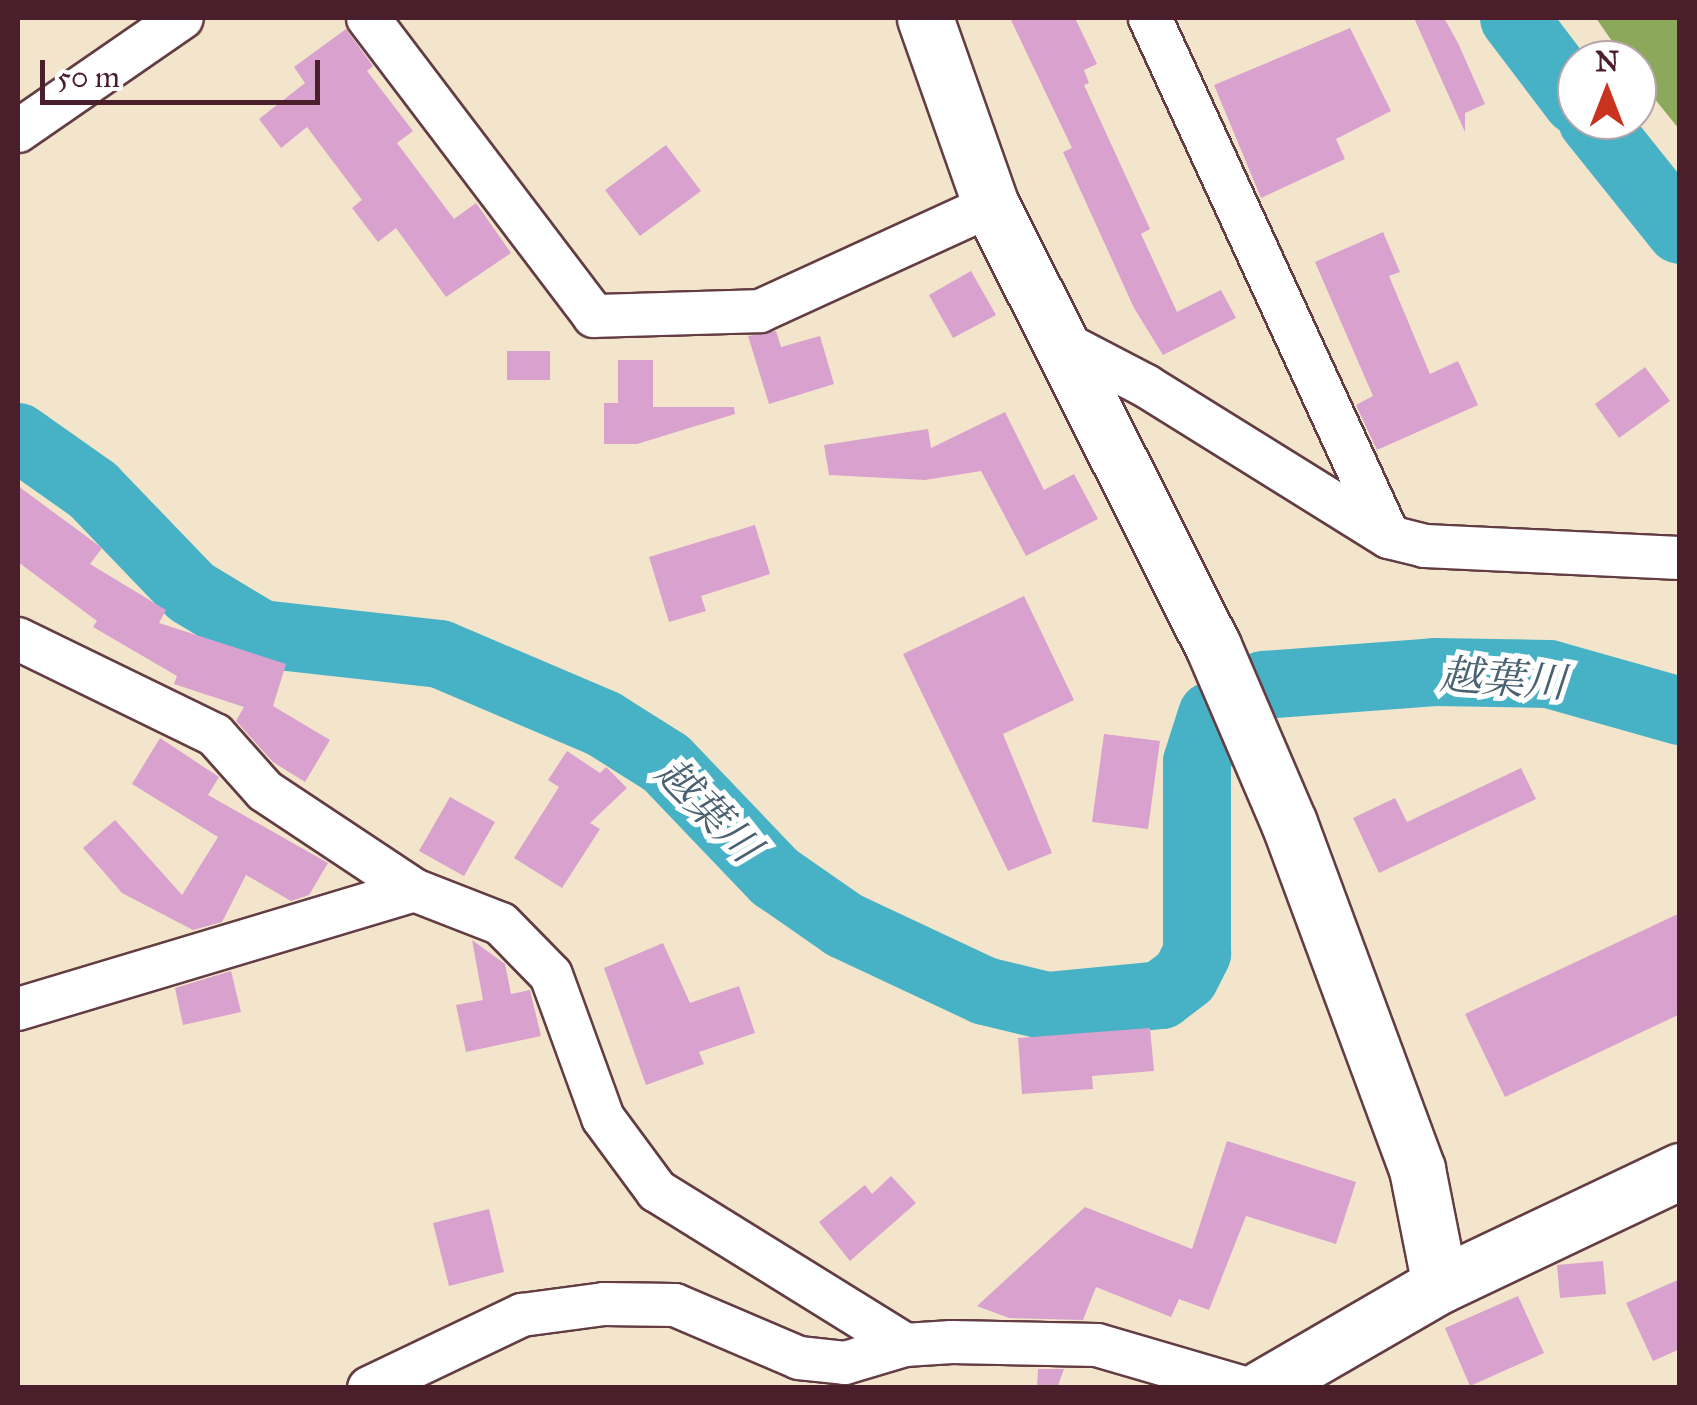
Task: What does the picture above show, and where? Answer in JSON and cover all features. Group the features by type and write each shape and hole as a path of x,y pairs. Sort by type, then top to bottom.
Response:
{"street":[{"path":"18,131 137,29 182,18"},
{"path":"368,18 594,316 760,311 991,205"},
{"path":"925,18 991,205 1213,646 1289,823 1417,1169 1440,1286"},
{"path":"1150,18 1389,538"},
{"path":"1060,341 1146,386 1389,538 1426,546 1680,558"},
{"path":"18,638 215,735 265,791 414,890 501,924 550,975 603,1118 658,1191 905,1345"},
{"path":"18,1009 414,890"},
{"path":"1262,1388 1440,1286 1680,1171"},
{"path":"369,1388 522,1315 604,1304 675,1305 799,1358 845,1363 905,1345 1098,1345 1244,1388"}],"green space":[{"path":"1596,18 1679,18 1679,129 1657,102 1657,40 1611,40"}],"building":[{"path":"1010,18 1075,18 1097,64 1084,70 1089,83 1084,85 1150,229 1141,234 1177,312 1221,290 1236,318 1163,355 1134,308 1063,152 1072,148"},
{"path":"1414,18 1444,18 1458,43 1485,104 1465,113 1465,132"},
{"path":"1350,28 1391,111 1336,139 1345,159 1261,198 1214,85"},
{"path":"346,29 373,66 367,71 413,131 397,143 454,219 476,203 511,253 446,297 396,228 378,242 352,208 362,200 307,127 281,148 259,119 305,83 294,67"},
{"path":"666,145 701,191 640,236 605,190"},
{"path":"1383,232 1400,272 1389,276 1430,374 1458,361 1478,405 1377,450 1356,405 1373,396 1315,262"},
{"path":"971,271 996,315 953,338 929,295"},
{"path":"776,331 781,347 820,336 834,384 769,404 748,336"},
{"path":"507,351 550,351 550,380 507,380"},
{"path":"618,360 653,360 653,407 734,407 735,414 637,444 604,444 604,403 618,403"},
{"path":"1645,367 1670,401 1619,438 1595,404"},
{"path":"1005,412 1044,490 1074,474 1098,519 1026,556 981,471 925,480 829,475 824,445 928,429 931,448"},
{"path":"18,486 102,548 90,564 166,610 159,623 286,664 273,706 330,740 305,782 273,762 236,721 244,707 174,684 177,676 93,627 97,621 18,562"},
{"path":"755,525 770,574 701,596 706,611 669,622 649,557"},
{"path":"1024,596 1074,700 1003,734 1052,853 1008,871 903,654"},
{"path":"1104,734 1160,741 1148,829 1092,822"},
{"path":"160,738 219,777 208,795 328,863 309,895 291,901 246,875 222,922 193,930 122,893 83,848 115,820 182,895 218,837 132,784"},
{"path":"567,751 600,773 606,767 627,788 590,823 600,829 562,888 514,858 559,787 548,780"},
{"path":"1521,768 1536,799 1379,873 1353,818 1395,798 1407,822"},
{"path":"450,797 495,822 464,876 419,851"},
{"path":"1680,913 1680,1014 1505,1097 1465,1014"},
{"path":"472,940 505,964 511,994 530,990 541,1036 466,1052 456,1005 483,1000"},
{"path":"663,943 690,1003 739,986 755,1033 699,1052 704,1064 646,1085 604,968"},
{"path":"231,971 241,1012 183,1025 175,988"},
{"path":"1150,1028 1154,1071 1092,1076 1093,1089 1022,1094 1018,1038"},
{"path":"1227,1141 1356,1182 1336,1244 1246,1216 1209,1310 1179,1299 1171,1317 1096,1287 1083,1320 1009,1318 977,1306 1085,1207 1192,1249"},
{"path":"891,1176 916,1203 850,1261 819,1222 865,1185 872,1194"},
{"path":"489,1209 504,1272 449,1286 433,1223"},
{"path":"1603,1261 1606,1294 1560,1298 1557,1265"},
{"path":"1680,1279 1680,1349 1653,1361 1626,1303"},
{"path":"1518,1296 1544,1353 1470,1386 1445,1328"},
{"path":"1038,1369 1064,1369 1057,1388 1037,1388"}],"waterway":[{"path":"1514,18 1557,75"},
{"path":"1608,140 1680,230"},
{"name":"越葉川","path":"18,437 93,490 191,592 261,634 440,654 604,724 666,763 775,877 844,925 985,991 1047,1006 1161,995 1185,977 1197,953 1197,762 1212,715"},
{"name":"越葉川","path":"1263,685 1435,672 1549,674 1680,711"}]}
